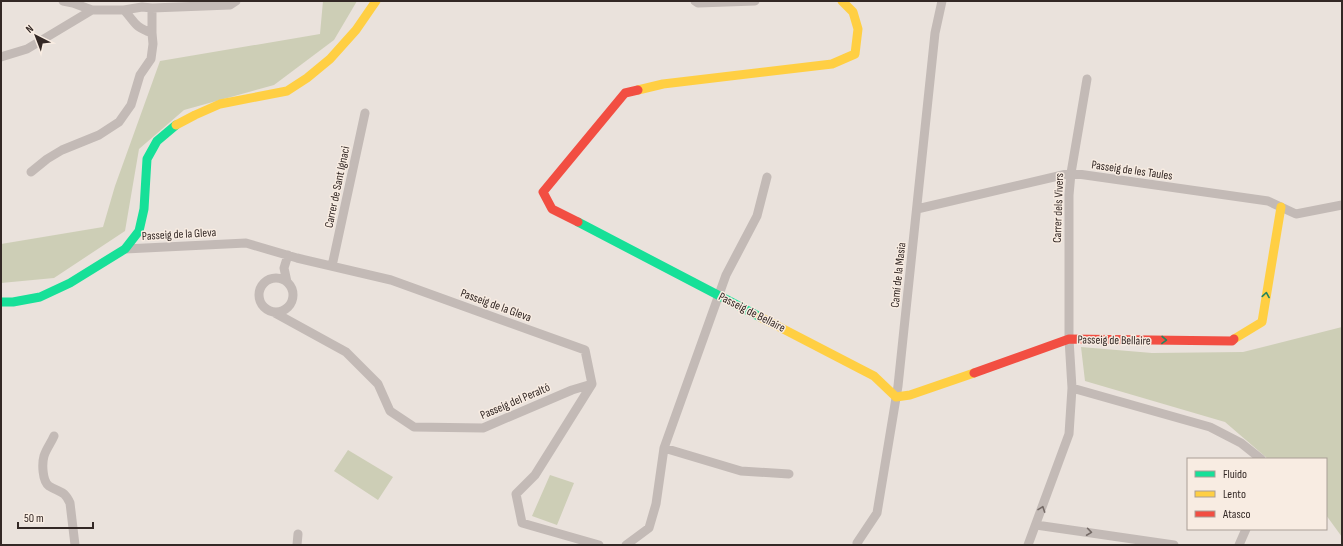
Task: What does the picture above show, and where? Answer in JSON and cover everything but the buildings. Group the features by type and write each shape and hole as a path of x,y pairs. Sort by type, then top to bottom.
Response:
{"street":[{"path":"63,1 92,10 230,5 236,1"},
{"path":"152,8 162,1"},
{"path":"1,302 13,302 40,297 70,283 125,249 139,231 144,209 147,160 157,141 173,127 220,104 287,92 330,59 356,30 376,1"},
{"path":"694,1 698,3 755,1"},
{"name":"Passeig de Bellaire","path":"842,1 853,12 858,28 856,54 832,64 663,84 625,93 543,192 552,209 874,376 896,397 910,395 1069,339 1232,341 1262,322 1281,207"},
{"name":"Camí de la Masia","path":"858,545 857,543 877,513 896,397 935,32 942,1"},
{"path":"31,172 47,159 62,150 99,135 119,122 131,105 140,75 151,59 153,44 152,8"},
{"path":"1,57 27,49 92,10"},
{"path":"124,10 135,24 152,33"},
{"name":"Carrer dels Vivers","path":"1028,545 1069,434 1072,388 1069,339 1069,194 1071,173 1087,79"},
{"name":"Carrer de Sant Ignaci","path":"332,266 365,113"},
{"name":"Passeig de les Taules","path":"917,209 1071,173 1268,201 1296,214 1342,205"},
{"path":"626,545 649,528 656,504 664,448 726,275 757,216 767,177"},
{"name":"Passeig de la Gleva","path":"125,249 246,243 288,255 391,280 585,350 592,384"},
{"path":"287,282 284,268 288,255"},
{"path":"275,278 287,282 291,286 293,299 291,305 286,310 275,313 263,307 260,301 260,290 264,283 275,278"},
{"name":"Passeig del Peraltó","path":"275,313 346,352 378,384 390,411 414,427 483,428 572,390 592,384"},
{"path":"592,384 536,475 516,494 522,523 599,545"},
{"path":"1072,388 1210,427 1241,443 1260,458"},
{"path":"54,436 44,457 45,480 48,485 64,493 70,503 75,545"},
{"path":"664,448 741,471 789,474"},
{"path":"1036,525 1174,545"},
{"path":"1239,545 1246,530"},
{"path":"297,545 298,534"}],"green space":[{"path":"323,1 357,1 334,40 274,85 184,110 139,149 125,231 54,278 1,283 1,244 103,227 115,186 160,61 320,34"},
{"path":"1342,327 1342,537 1327,516 1327,458 1267,458 1225,422 1085,381 1081,347 1152,353 1243,352"},
{"path":"348,450 393,477 378,500 334,471"},
{"path":"550,475 574,483 557,525 532,516"}],"traffic: fast":[{"path":"1,302 13,302 40,297 70,283 125,249 139,231 144,209 147,159 157,141 176,125"},
{"path":"578,222 760,317"}],"traffic: slow":[{"path":"176,125 220,104 287,91 307,78 330,59 356,30 376,1"},
{"path":"638,90 663,84 832,64 855,54 858,29 853,12 842,1"},
{"path":"1234,339 1262,322 1281,207"},
{"path":"760,317 874,376 896,397 910,395 974,373"}],"traffic: jam":[{"path":"578,222 552,209 543,192 625,93 638,90"},
{"path":"974,373 1069,339 1232,341 1234,339"}]}
